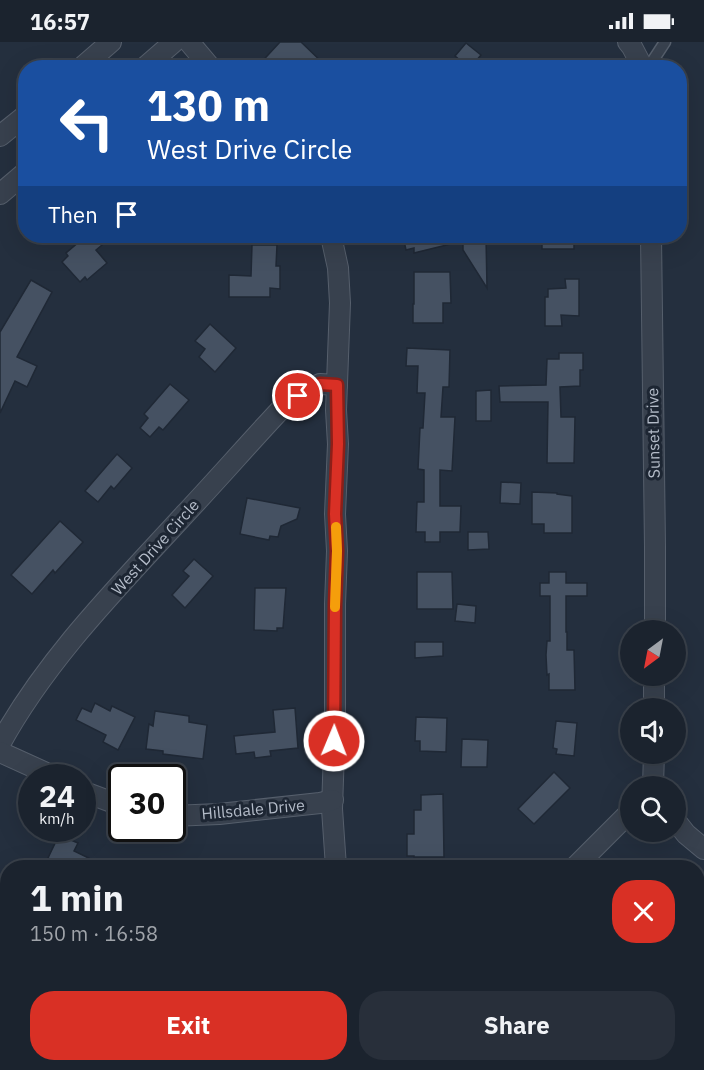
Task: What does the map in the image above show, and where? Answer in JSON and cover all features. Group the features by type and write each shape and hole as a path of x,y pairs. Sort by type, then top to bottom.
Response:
{"street":[{"path":"90,60 111,42"},
{"path":"153,60 174,42"},
{"path":"189,42 204,60"},
{"path":"628,42 639,60"},
{"path":"0,136 18,121"},
{"path":"0,194 18,179"},
{"path":"333,243 338,268 340,303 335,514 337,551 333,800 336,860"},
{"name":"Sunset Drive","path":"651,243 655,620"},
{"name":"West Drive Circle","path":"0,744 35,689 70,643 147,554 283,406 320,384 337,385"},
{"path":"0,752 26,764"},
{"name":"Hillsdale Drive","path":"186,815 219,814 333,800"},
{"path":"581,860 620,822"},
{"path":"686,834 704,849"}],"lane":[{"path":"653,60 665,42"}],"building":[{"path":"280,42 301,42 320,60 263,60"},
{"path":"466,43 481,55 477,60 460,60 455,56"},
{"path":"78,243 100,243 102,245 96,250 107,263 87,280 85,277 80,282 62,262 68,256 66,253"},
{"path":"404,243 455,243 414,253 414,248 406,250"},
{"path":"463,243 486,243 487,288 463,250"},
{"path":"542,243 574,243 574,249 542,249"},
{"path":"252,245 277,245 276,266 280,266 280,289 270,288 270,297 229,297 229,275 251,276"},
{"path":"414,272 450,272 451,303 443,303 443,323 413,323"},
{"path":"565,279 579,279 579,316 561,315 562,326 545,326 545,297 548,297 548,289 566,288"},
{"path":"31,280 52,292 17,357 37,366 27,387 15,381 0,413 0,332"},
{"path":"210,324 236,348 215,372 199,357 205,349 195,341"},
{"path":"407,348 450,350 449,387 443,387 441,417 455,417 452,471 440,470 440,506 461,506 460,532 440,532 440,542 425,542 425,532 416,532 417,502 424,502 424,470 418,469 425,393 417,393 418,366 406,366"},
{"path":"559,353 583,353 580,386 560,387 561,417 575,417 574,463 547,463 548,402 500,402 499,386 546,385 547,359 559,359"},
{"path":"170,384 189,400 163,430 159,427 150,437 140,428 148,418 144,414"},
{"path":"491,390 491,421 476,421 476,391"},
{"path":"117,454 132,468 114,489 111,486 98,502 85,491"},
{"path":"501,482 521,483 520,504 500,503"},
{"path":"532,492 572,496 572,533 544,533 544,524 532,524"},
{"path":"247,498 300,508 297,519 281,526 278,537 270,536 269,540 240,534"},
{"path":"60,521 83,542 55,573 53,570 32,594 11,575"},
{"path":"468,532 488,532 489,549 468,550"},
{"path":"194,559 213,576 185,608 172,595 189,576 183,571"},
{"path":"417,572 452,572 453,609 417,609"},
{"path":"549,572 566,572 566,583 587,583 587,596 566,596 567,650 574,650 575,690 549,690 546,655 547,641 550,641 550,596 540,596 540,583 549,583"},
{"path":"255,588 286,588 283,628 277,628 277,631 254,630"},
{"path":"457,604 476,606 475,623 455,621"},
{"path":"415,642 443,642 443,656 415,658"},
{"path":"95,703 110,711 112,706 135,717 118,750 103,742 106,735 76,720 82,708 91,712"},
{"path":"295,708 298,748 270,751 271,756 255,758 254,752 236,754 234,736 275,732 273,710"},
{"path":"155,711 189,716 189,722 207,725 203,759 163,754 163,751 146,749 149,724 153,726"},
{"path":"416,717 447,718 446,752 420,751 420,741 415,741"},
{"path":"556,721 577,723 574,756 556,754 557,749 553,748"},
{"path":"462,739 488,740 487,767 461,767"},
{"path":"554,772 570,788 534,824 518,809"},
{"path":"443,794 444,857 407,856 407,834 414,834 414,810 421,810 421,795"},
{"path":"56,842 76,842 78,843 74,851 93,860 50,860 48,858"}],"slow traffic":[{"path":"335,607 336,527"}],"route":[{"path":"298,396 320,384 337,385 334,741"}]}
